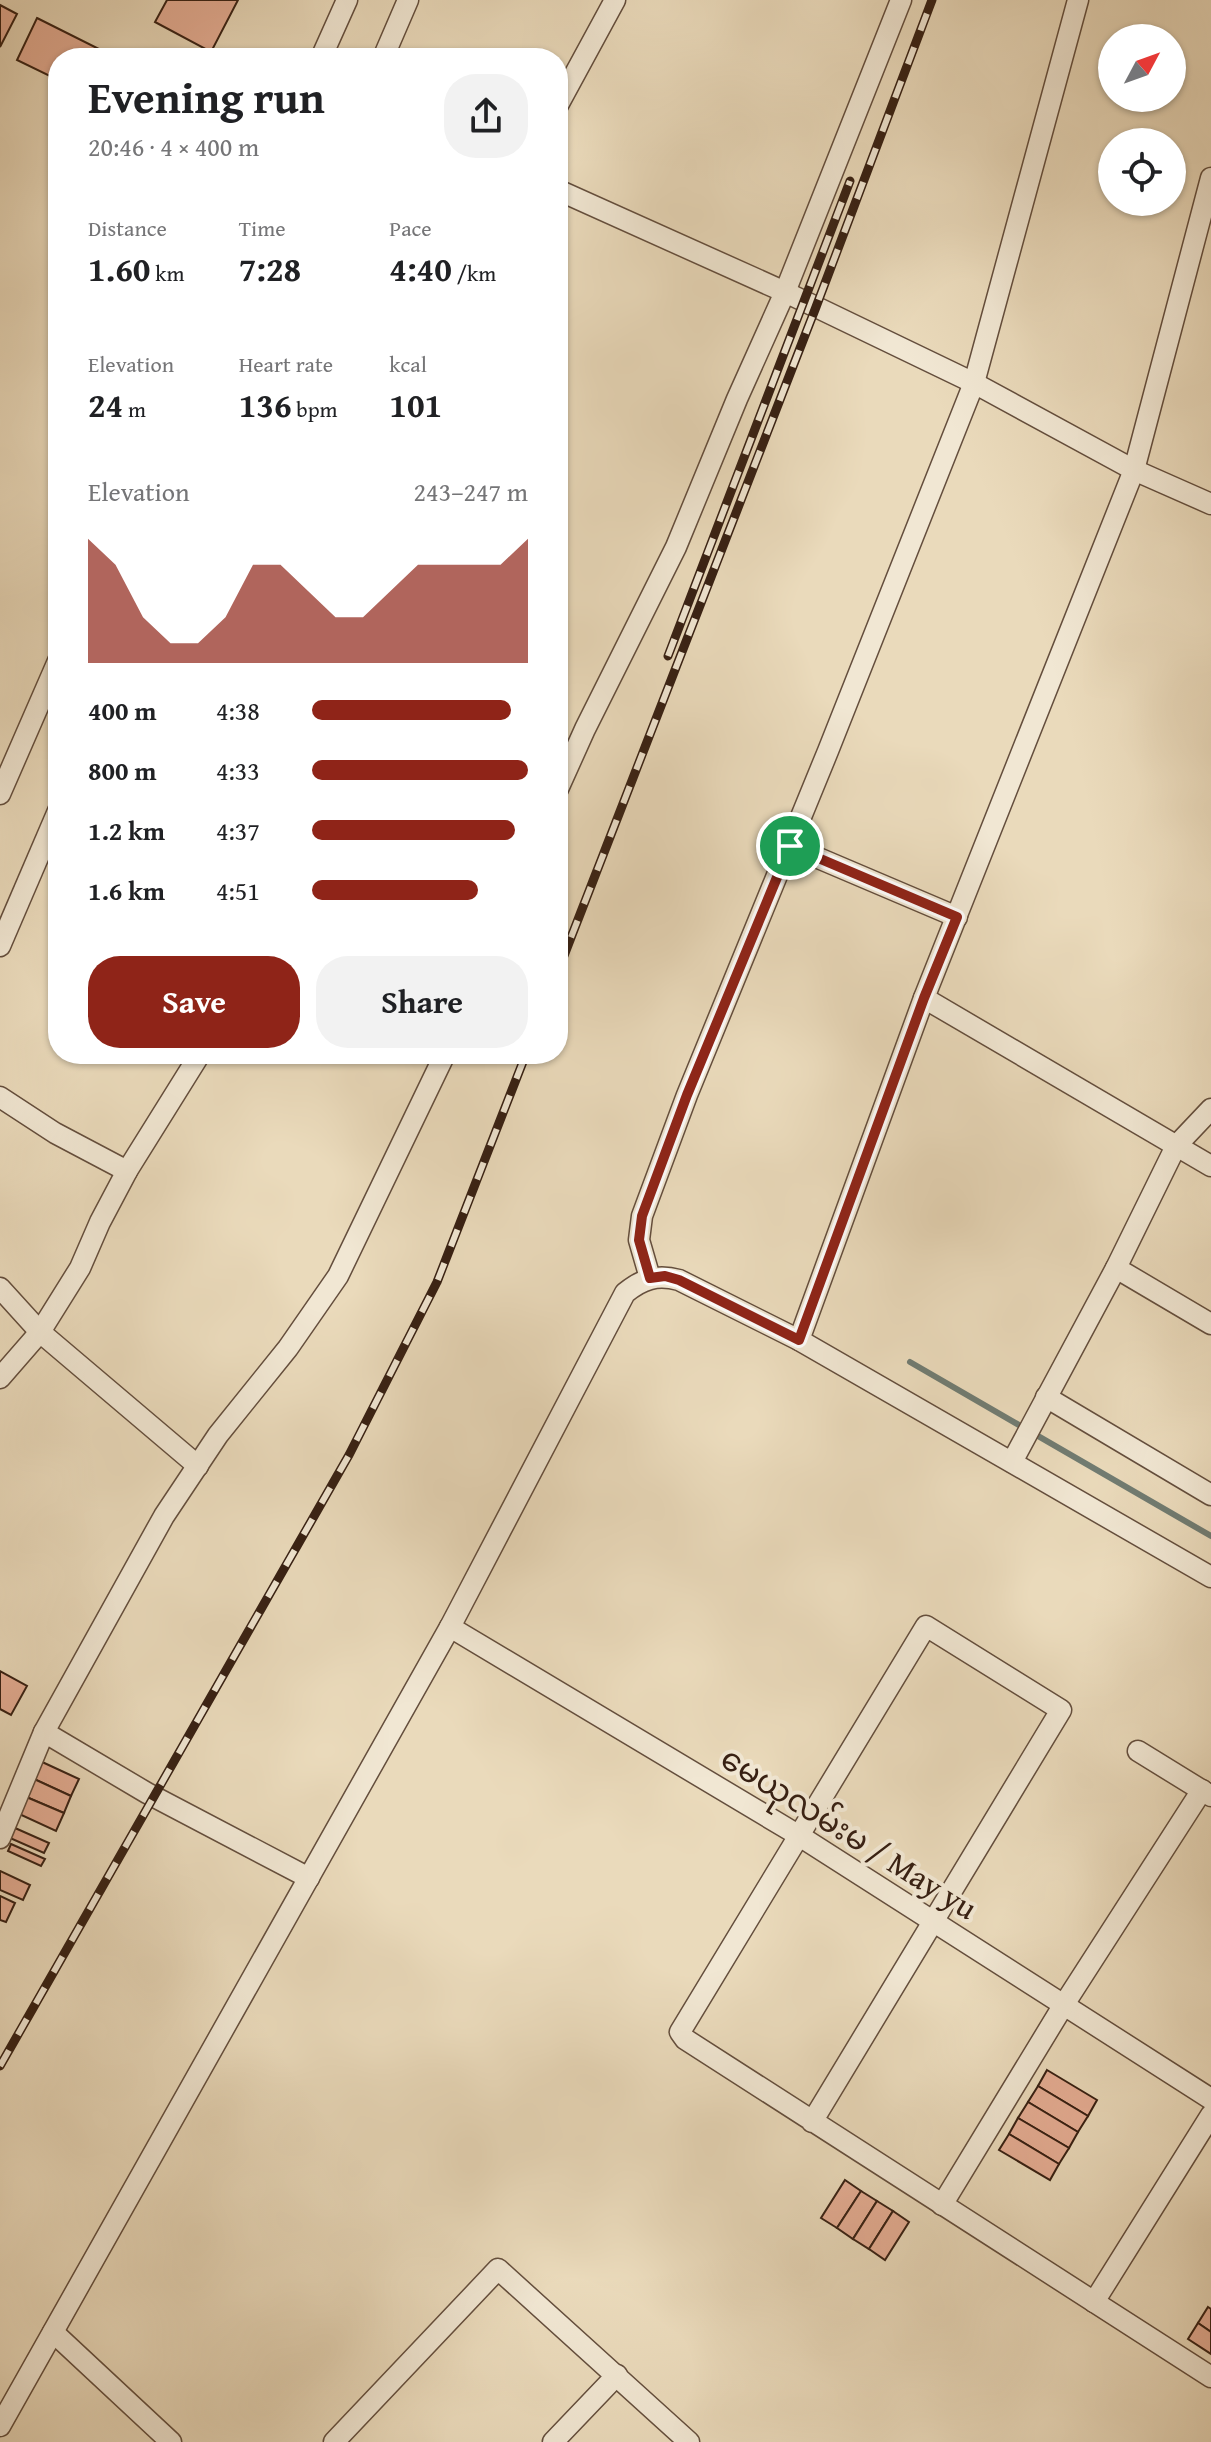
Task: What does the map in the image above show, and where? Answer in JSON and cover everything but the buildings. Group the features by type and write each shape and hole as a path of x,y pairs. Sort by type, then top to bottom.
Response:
{"street":[{"path":"325,48 347,0"},
{"path":"387,48 408,0"},
{"path":"568,87 615,0"},
{"path":"568,767 676,547 785,292 901,0"},
{"path":"650,1278 639,1240 642,1216 687,1095 790,846 974,383 1078,0"},
{"path":"799,1340 924,998 1134,470 1211,178"},
{"path":"568,194 785,292 974,383 1134,470 1211,504"},
{"path":"0,794 48,684"},
{"path":"0,946 48,834"},
{"path":"790,846 957,917"},
{"path":"924,998 1211,1166"},
{"path":"0,1378 40,1332 80,1268 127,1171 194,1064"},
{"path":"0,1836 44,1732 164,1516 218,1435 288,1348 338,1276 440,1064"},
{"path":"0,1097 55,1133 127,1171"},
{"path":"1013,1458 1116,1268 1176,1146 1211,1109"},
{"path":"1116,1268 1211,1324"},
{"path":"0,2426 450,1627 625,1293 650,1278 665,1276 679,1280 799,1340 1013,1458 1211,1577"},
{"path":"0,1288 40,1332 198,1466"},
{"path":"1046,1397 1211,1495"},
{"path":"812,2122 1061,1710 926,1626 680,2032 685,2039 812,2122 1211,2377"},
{"name":"မေယုလမ်းမ / May yu","path":"450,1627 934,1919 1063,2006 1211,2099"},
{"path":"44,1732 147,1793 309,1878"},
{"path":"942,2205 1063,2006 1206,1793 1138,1751"},
{"path":"1094,2302 1211,2115"},
{"path":"334,2442 498,2269 689,2442"},
{"path":"53,2332 171,2442"},
{"path":"553,2442 617,2375"}],"waterway":[{"path":"910,1362 1211,1536"}],"railway":[{"path":"568,945 932,0"},
{"path":"668,656 850,181"},
{"path":"0,2066 349,1455 437,1282 522,1064"}],"route":[{"path":"790,846 957,917 924,998 799,1340 679,1280 665,1276 650,1278 639,1240 642,1216 687,1095 790,846"}]}
